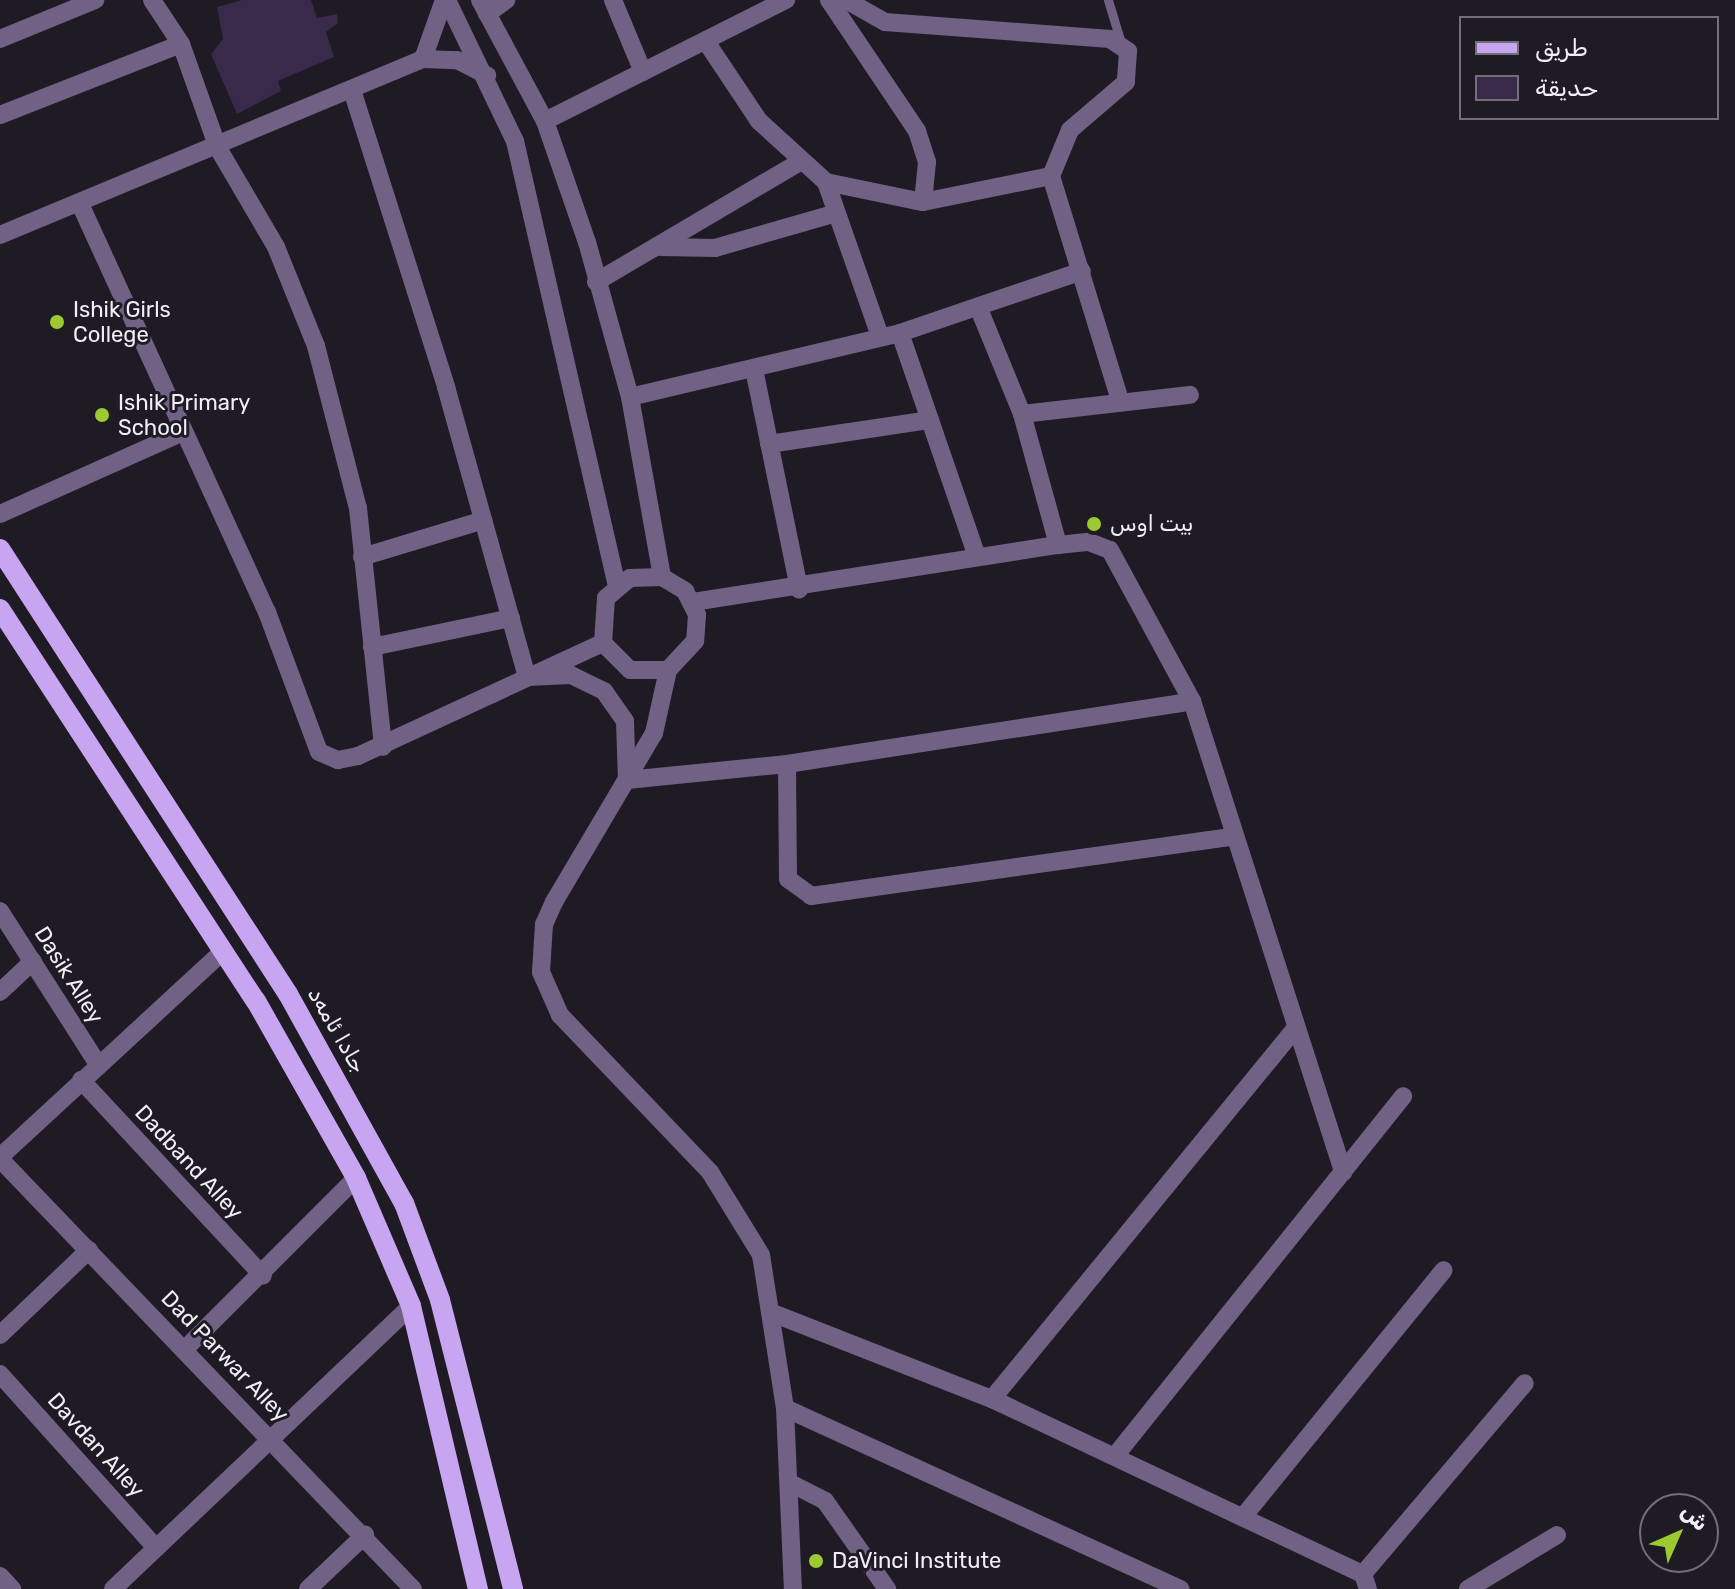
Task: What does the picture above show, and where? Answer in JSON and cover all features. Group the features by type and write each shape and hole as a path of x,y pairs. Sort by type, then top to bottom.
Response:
{"main road":[{"name":"جادا ئامەد","path":"0,549 304,1021 410,1215 440,1300 513,1589"},
{"path":"0,609 6,634 76,726 223,951 356,1178 411,1306 478,1589"},
{"path":"76,726 104,708"},
{"path":"107,774 134,755"}],"street":[{"path":"0,39 95,0"},
{"path":"152,0 181,44 218,148 276,247 316,346 358,508 383,747"},
{"path":"423,59 445,0"},
{"path":"445,0 487,75 515,141 617,586"},
{"path":"506,0 483,7 545,121 596,282 630,397 662,577"},
{"path":"613,0 643,72"},
{"path":"545,121 707,43 786,0"},
{"path":"829,0 917,131 927,162 923,202"},
{"path":"846,0 1121,43 1132,71 1070,130 1051,176 1120,400"},
{"path":"707,43 738,96 798,163 826,182 923,202 1051,176"},
{"path":"0,115 181,44"},
{"path":"0,235 81,206 423,59 457,60 487,75"},
{"path":"352,90 484,520 527,677"},
{"path":"596,282 661,247 798,163"},
{"path":"826,182 880,336"},
{"path":"81,206 181,433 277,635 312,744 338,760 383,747 603,643"},
{"path":"661,247 715,248 836,213"},
{"path":"630,397 900,333 979,309 1082,271"},
{"path":"979,309 1022,414 1058,545"},
{"path":"900,333 977,557"},
{"path":"754,369 799,589"},
{"path":"1022,414 1120,400 1190,395"},
{"path":"769,444 930,420"},
{"path":"0,514 181,433"},
{"path":"362,557 484,520"},
{"path":"668,670 630,670 603,643 600,612 617,586 641,575 662,577 693,602 799,589 1058,545 1089,542 1110,550 1192,701 1233,837 1343,1172"},
{"path":"693,602 695,641 668,670 654,733 544,924 541,972 560,1015 732,1199 761,1255 775,1314 785,1408 792,1484 793,1589"},
{"path":"372,647 511,618"},
{"path":"527,677 571,675 604,691 625,721 627,780"},
{"path":"627,780 787,764 1192,701"},
{"path":"787,764 788,879 811,896 1233,837"},
{"name":"Dasik Alley","path":"0,911 98,1064"},
{"path":"0,1158 223,951"},
{"path":"0,992 33,961"},
{"path":"992,1399 1296,1027"},
{"name":"Dadband Alley","path":"81,1080 263,1276"},
{"path":"1115,1456 1403,1096"},
{"name":"Dad Parwar Alley","path":"0,1158 365,1535 413,1589"},
{"path":"185,1349 263,1276 356,1178"},
{"path":"0,1335 89,1250"},
{"path":"1243,1517 1444,1270"},
{"path":"113,1589 411,1306"},
{"path":"775,1314 992,1399 1243,1517 1365,1581 1525,1383"},
{"name":"Davdan Alley","path":"0,1374 156,1548"},
{"path":"785,1408 1181,1589"},
{"path":"792,1484 825,1501 887,1589"},
{"path":"308,1589 365,1535"},
{"path":"1468,1589 1557,1535"},
{"path":"0,1576 12,1589"}],"lane":[{"path":"1108,0 1121,43"}],"green space":[{"path":"242,0 311,0 317,18 337,14 338,23 326,32 334,57 278,81 281,91 237,114 211,54 223,39 217,7"}],"place":[{"name":"Ishik Girls College","path":"57,322"},
{"name":"Ishik Primary School","path":"102,415"},
{"name":"بيت اوس","path":"1094,524"},
{"name":"DaVinci Institute","path":"816,1561"}]}
